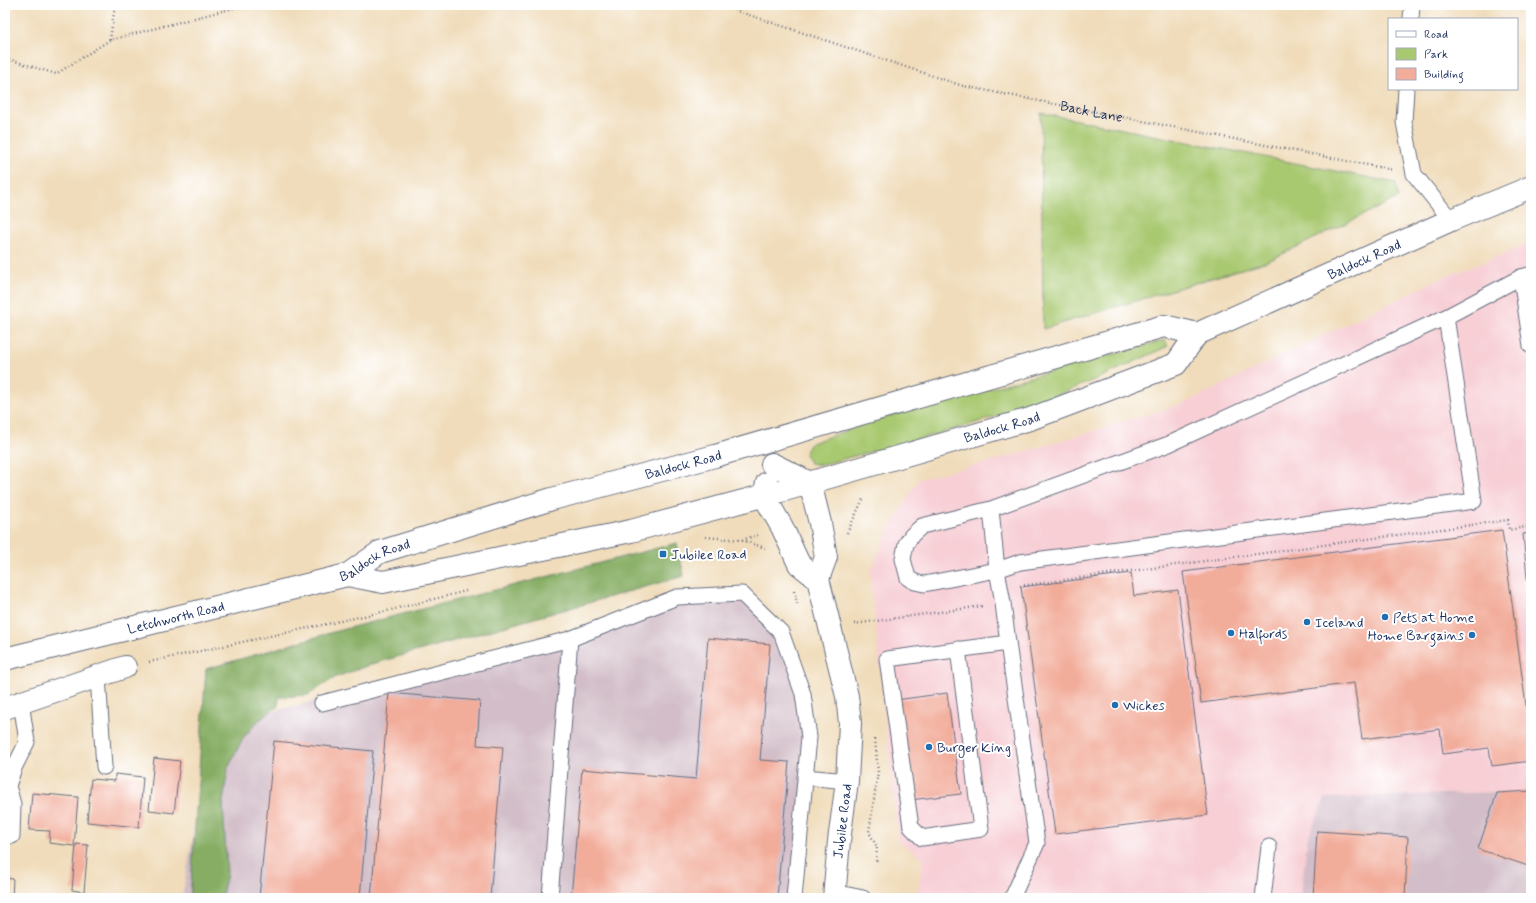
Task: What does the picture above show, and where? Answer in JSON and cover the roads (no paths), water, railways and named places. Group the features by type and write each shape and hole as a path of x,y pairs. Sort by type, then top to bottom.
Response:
{"main road":[{"name":"Baldock Road","path":"347,576 383,582 632,532 810,483 1030,419 1176,364 1197,334 1451,220 1531,187"},
{"name":"Baldock Road","path":"347,576 380,552 552,499 766,442 1164,326 1197,334"},
{"path":"766,442 772,464 764,496 782,527 799,564 818,579 826,557 820,523 810,483 772,464"},
{"name":"Letchworth Road","path":"5,659 347,576"},
{"name":"Jubilee Road","path":"818,579 847,696 850,723 847,781 834,895"},
{"path":"13,705 125,668"}],"lane":[{"path":"1411,18 1412,5"},
{"path":"1406,90 1404,122 1414,174 1451,220"},
{"path":"1446,317 1474,501 1020,562 997,570 924,584 915,582 908,578 903,559 906,544 912,535 922,526 991,510 1169,444 1446,317 1526,276 1531,346"},
{"path":"991,510 997,570 1004,603 1008,643 1037,843 1012,898"},
{"path":"322,703 570,639 677,597 742,594 781,632 803,694 809,738 794,898"},
{"path":"550,898 570,639"},
{"path":"958,649 980,829 922,838 911,827 887,659 958,649 1008,643"},
{"path":"98,677 104,767"},
{"path":"12,836 13,804 8,786 14,768 27,742 13,705"},
{"path":"805,777 847,781"},
{"path":"1263,898 1270,847"},
{"path":"834,895 863,898"}],"place":[{"name":"Jubilee Road","path":"663,554"},
{"name":"Pets at Home","path":"1385,617"},
{"name":"Iceland","path":"1307,622"},
{"name":"Halfords","path":"1231,633"},
{"name":"Home Bargains","path":"1472,635"},
{"name":"Wickes","path":"1115,705"},
{"name":"Burger King","path":"929,747"}]}
